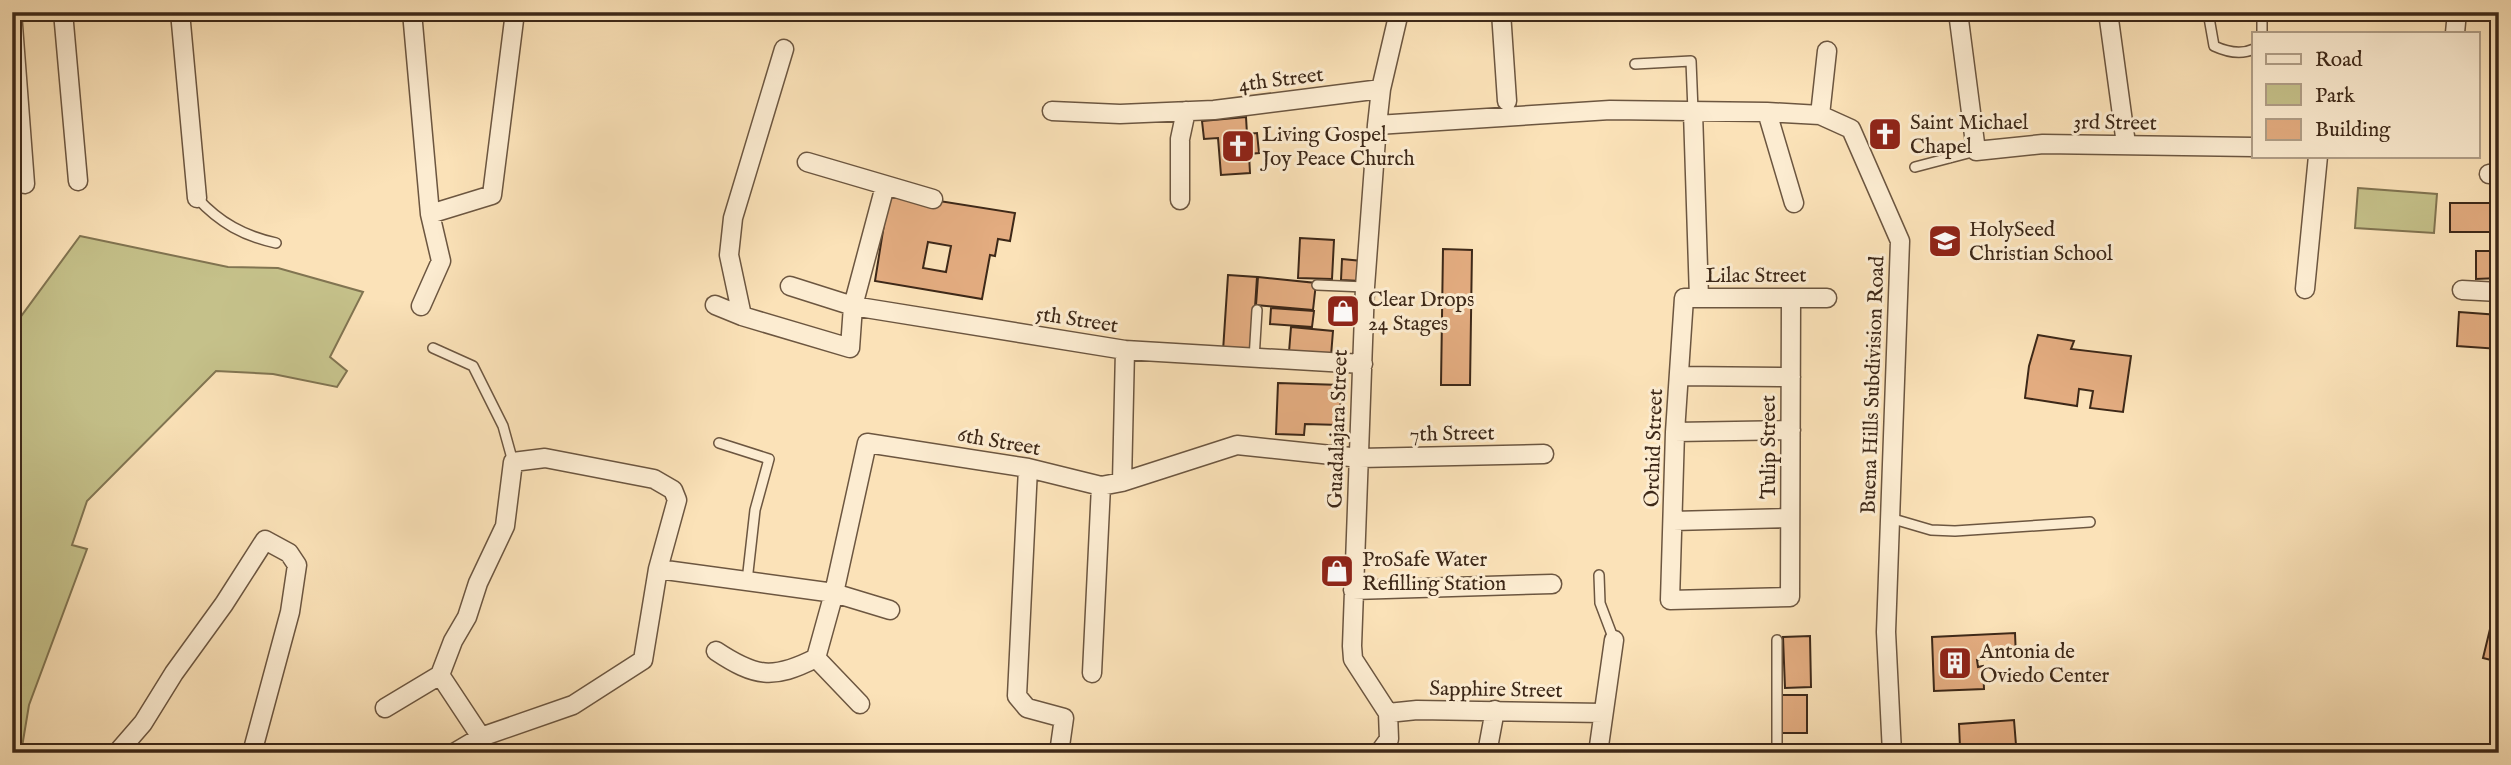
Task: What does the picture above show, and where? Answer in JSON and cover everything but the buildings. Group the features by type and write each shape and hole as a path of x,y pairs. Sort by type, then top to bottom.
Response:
{"street":[{"path":"12,12 25,184"},
{"path":"63,12 78,181"},
{"path":"180,12 197,198"},
{"path":"412,12 430,214 441,261 421,306"},
{"path":"430,214 492,195 515,12"},
{"name":"Guadalajara Street","path":"1388,713 1353,659 1353,590 1365,287 1377,125 1381,89 1399,12"},
{"path":"1501,12 1507,101"},
{"path":"1958,12 1976,151"},
{"path":"2108,12 2126,144"},
{"path":"2455,32 2457,12"},
{"path":"742,316 729,255 733,218 784,50"},
{"path":"1821,115 1827,51"},
{"name":"4th Street","path":"1052,111 1120,114 1214,110 1381,89"},
{"path":"1180,201 1180,139 1186,110"},
{"name":"Buena Hills Subdivision Road","path":"1377,125 1611,110 1821,115 1851,129 1900,241 1886,632 1892,753"},
{"name":"Orchid Street","path":"1670,600 1675,432 1679,376 1691,298 1693,112"},
{"path":"1768,112 1794,203"},
{"name":"3rd Street","path":"1976,151 2043,144 2252,147"},
{"path":"2305,289 2318,158"},
{"path":"807,162 933,200"},
{"path":"715,305 742,316 850,348 853,306 885,187"},
{"name":"5th Street","path":"790,286 853,306 1125,350 1363,363"},
{"path":"2462,290 2499,292"},
{"name":"Lilac Street","path":"1691,298 1827,298"},
{"name":"Tulip Street","path":"1670,600 1790,597 1791,298"},
{"path":"1122,482 1125,350"},
{"path":"1679,376 1791,377"},
{"path":"1675,432 1791,430"},
{"name":"6th Street","path":"816,659 834,593 867,443 1028,468 1101,486 1122,482 1237,445 1360,458"},
{"name":"7th Street","path":"1360,458 1544,454"},
{"path":"385,708 440,675 505,526 513,462 545,458 647,477 664,483 673,491 677,500 658,569 643,660 573,705 481,737 454,753"},
{"path":"1028,468 1017,696 1027,708 1064,718 1059,753"},
{"path":"1092,673 1101,486"},
{"path":"1673,521 1790,518"},
{"path":"117,753 143,723 265,540 289,552 297,565 290,612 252,753"},
{"path":"658,569 834,593 890,610"},
{"path":"1353,590 1552,584"},
{"path":"1598,753 1614,640"},
{"path":"716,651 742,669 757,673 795,669 816,659 860,704"},
{"path":"440,675 481,737"},
{"name":"Sapphire Street","path":"1388,713 1417,710 1603,713"},
{"path":"1487,753 1495,710"},
{"path":"1379,753 1388,739 1388,713"}],"lane":[{"path":"2208,12 2214,46 2227,52 2252,50"},
{"path":"2262,12 2262,32"},
{"path":"1635,64 1691,61 1693,112"},
{"path":"1915,167 1976,151"},
{"path":"197,198 212,214 250,237 276,243"},
{"path":"1317,285 1365,287"},
{"path":"1254,359 1257,310"},
{"path":"432,348 473,366 503,426 513,462"},
{"path":"719,443 769,459 755,510 747,582"},
{"path":"1891,518 1931,530 2029,528 2090,523"},
{"path":"1599,575 1600,603 1614,640"},
{"path":"1777,640 1777,753"}],"green space":[{"path":"2358,188 2437,194 2434,233 2355,228"},
{"path":"80,236 228,267 278,268 363,292 330,357 347,371 337,387 273,374 216,371 87,501 72,545 87,549 29,705 21,753 12,749 12,314 19,319"}],"place":[{"name":"Saint Michael Chapel","path":"1885,134"},
{"name":"Living Gospel Joy Peace Church","path":"1238,146"},
{"name":"HolySeed Christian School","path":"1945,241"},
{"name":"Clear Drops 24 Stages","path":"1343,311"},
{"name":"ProSafe Water Refilling Station","path":"1337,571"},
{"name":"Antonia de Oviedo Center","path":"1955,663"}]}
